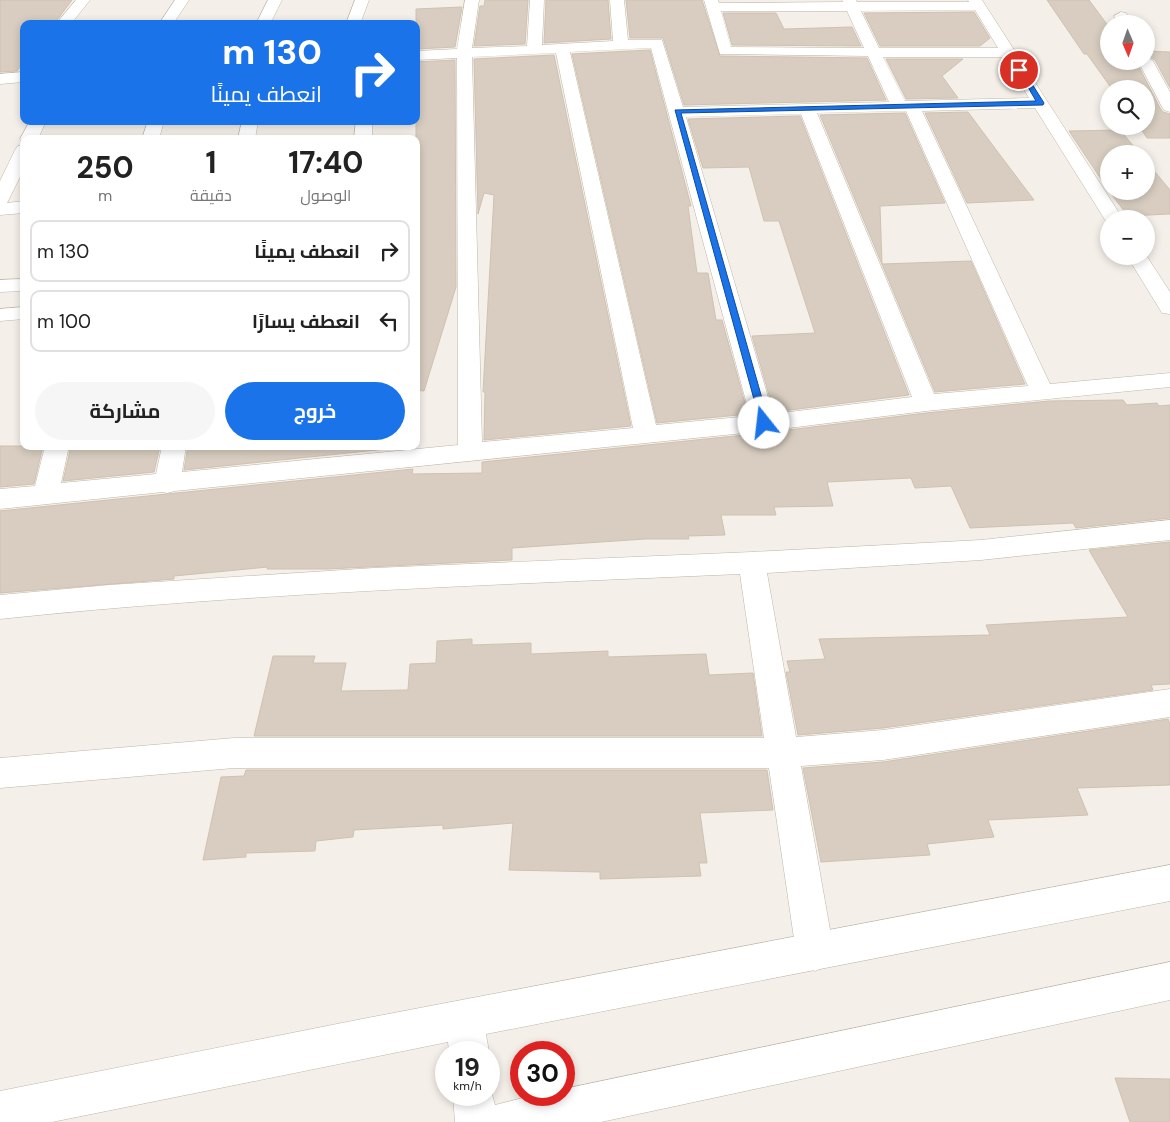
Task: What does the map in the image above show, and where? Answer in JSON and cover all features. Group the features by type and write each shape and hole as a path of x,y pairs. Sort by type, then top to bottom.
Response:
{"street":[{"path":"66,20 83,0"},
{"path":"169,20 182,0"},
{"path":"265,20 275,0"},
{"path":"354,20 362,0"},
{"path":"470,452 464,54 472,0"},
{"path":"534,50 537,0"},
{"path":"617,0 621,45"},
{"path":"851,3 874,52 906,106 1043,393"},
{"path":"1009,53 725,51 712,4 977,3 1009,53 1041,103 1108,210"},
{"path":"420,56 656,43 764,423"},
{"path":"562,48 646,434"},
{"path":"1150,70 1170,107"},
{"path":"0,79 20,75"},
{"path":"677,112 1041,103"},
{"path":"807,108 926,403"},
{"path":"0,199 20,158"},
{"path":"0,209 20,207"},
{"path":"1143,265 1170,308"},
{"path":"0,286 20,285"},
{"path":"0,315 20,313"},
{"path":"0,499 167,484 348,455 470,452 764,423 926,403 1170,380"},
{"path":"46,494 56,450"},
{"path":"167,484 173,450"},
{"path":"0,607 109,596 374,578 752,563 981,550 1170,530"},
{"path":"752,563 814,952"},
{"path":"0,773 234,753 782,753 884,745 1170,703"},
{"path":"0,1112 467,1036 814,952 1170,883"},
{"path":"504,1122 602,1111 1170,981"},
{"path":"474,1106 476,1122"}],"building":[{"path":"0,0 72,0 57,20 20,20 20,67 17,71 0,72"},
{"path":"485,0 528,0 525,44 474,46 480,6 484,6"},
{"path":"546,0 608,0 611,39 544,43"},
{"path":"626,0 702,0 720,56 867,58 886,100 684,105 663,38 630,38"},
{"path":"1047,0 1089,0 1100,15 1100,70 1141,70 1146,80 1106,80 1087,54 1084,54"},
{"path":"462,7 455,47 420,49 420,20 416,20 416,9"},
{"path":"974,12 990,38 980,46 880,46 864,13"},
{"path":"723,13 776,13 784,29 852,27 861,46 732,45"},
{"path":"650,50 691,206 688,206 697,273 708,273 716,320 722,320 748,414 657,423 572,54"},
{"path":"1155,51 1170,52 1170,88 1155,60"},
{"path":"554,55 631,426 484,440 485,392 483,392 494,195 484,193 478,214 474,59"},
{"path":"886,59 963,59 942,76 958,98 906,99"},
{"path":"455,60 456,287 424,391 420,390 420,135 416,135 416,125 420,125 420,62"},
{"path":"1155,98 1163,112 1170,114 1170,138 1147,138 1145,135 1155,135"},
{"path":"968,112 1034,200 967,203 925,113"},
{"path":"905,113 945,203 880,206 882,264 971,261 1025,384 935,392 820,115"},
{"path":"800,116 909,395 774,412 752,336 815,333 779,221 764,221 749,167 703,168 688,119"},
{"path":"1100,130 1100,135 1124,135 1132,145 1100,145 1100,178 1069,131"},
{"path":"1155,172 1170,190 1170,214 1155,215 1155,210 1123,210 1116,200 1155,200"},
{"path":"1123,400 1127,405 1157,403 1159,406 1170,405 1170,518 1076,528 1073,523 970,528 951,486 915,488 911,478 827,482 833,506 774,507 776,515 721,515 725,535 688,536 689,539 645,539 512,548 512,560 327,569 267,569 268,567 174,576 174,579 0,593 0,511 413,469 412,474 482,473 482,462 1049,401"},
{"path":"0,446 20,446 20,450 42,450 34,484 0,487"},
{"path":"70,450 159,450 154,472 63,481"},
{"path":"187,450 377,450 184,470"},
{"path":"1170,542 1170,684 1151,685 1153,690 883,728 798,735 786,672 790,672 787,661 825,659 819,639 990,635 986,625 1128,617 1089,550"},
{"path":"472,639 472,645 531,643 531,654 608,651 608,657 706,654 709,675 753,673 762,736 254,736 273,656 315,656 313,663 346,663 341,691 408,690 410,664 436,663 437,641"},
{"path":"1168,719 1170,724 1170,785 1077,788 1088,815 988,820 994,837 927,844 930,855 821,862 803,768 883,762"},
{"path":"246,770 767,770 773,810 700,813 707,863 699,863 701,876 600,879 600,872 509,870 513,823 443,829 443,825 354,830 353,837 316,841 315,851 246,853 246,857 203,860 221,777 244,776"},
{"path":"1115,1078 1170,1079 1170,1122 1130,1122"}],"route":[{"path":"764,423 677,112 1041,103 1019,70"}]}
